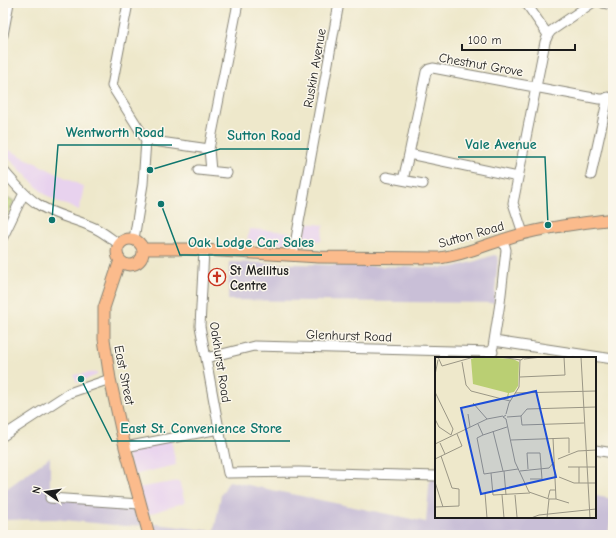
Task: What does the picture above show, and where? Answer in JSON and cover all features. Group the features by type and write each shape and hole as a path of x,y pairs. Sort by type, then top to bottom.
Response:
{"main road":[{"name":"Sutton Road","path":"143,249 204,250 294,256 440,258 479,249 503,239 545,228 613,219"},
{"path":"126,239 134,239 140,243 143,249 141,259 138,263 133,265 124,263 120,260 117,253 119,244 126,239"},
{"name":"East Street","path":"120,260 104,308 104,338 110,379 125,447 147,530"},
{"name":"East Street","path":"110,290 133,265"}],"street":[{"path":"3,35 9,3"},
{"path":"128,3 112,86 146,140 143,184 134,239"},
{"path":"211,171 209,149 238,3"},
{"name":"Ruskin Avenue","path":"294,256 339,3"},
{"path":"526,3 548,35"},
{"path":"523,233 514,203 545,42 551,31 592,3"},
{"path":"603,3 613,5"},
{"name":"Chestnut Grove","path":"409,154 426,72 429,69 433,68 536,86"},
{"path":"536,86 599,99 610,96 592,175"},
{"path":"146,140 209,149"},
{"path":"404,180 409,154 518,177"},
{"path":"3,170 24,193 37,204 48,210 89,225 101,231 119,244"},
{"path":"198,170 228,173"},
{"path":"386,177 423,184"},
{"path":"3,237 24,193"},
{"path":"493,355 506,250 503,239"},
{"name":"Oakhurst Road","path":"204,250 200,326 228,473 299,472 435,476"},
{"path":"494,340 613,359"},
{"name":"Glenhurst Road","path":"206,358 254,346 493,355"},
{"path":"3,436 69,393 110,379"},
{"path":"125,447 219,430"},
{"path":"596,450 613,452"},
{"path":"50,498 140,504"}],"shaded area":[{"path":"3,147 84,187 79,210 56,201 43,193 3,152"},
{"path":"306,223 324,225 321,241 303,240"},
{"path":"249,229 290,232 288,244 247,242"},
{"path":"494,255 497,256 498,259 494,303 228,300 229,262 442,268 473,262"},
{"path":"97,372 97,375 77,383 74,375"},
{"path":"171,439 176,465 133,475 125,447"},
{"path":"50,457 50,498 140,504 146,525 156,524 214,531 221,495 229,481 426,522 430,477 435,476 435,518 596,518 596,496 613,499 613,506 608,535 149,535 145,525 125,526 54,519 3,520 3,486 6,489"},
{"path":"179,481 185,502 143,516 136,488"}],"green space":[{"path":"3,196 14,201 7,216 3,214"}],"railway":[{"path":"3,534 27,535"}],"place":[{"name":"Sutton Road","path":"150,170"},
{"name":"Oak Lodge Car Sales","path":"161,204"},
{"name":"Wentworth Road","path":"52,220"},
{"name":"Vale Avenue","path":"548,225"},
{"name":"St Mellitus Centre","path":"217,277"},
{"name":"East St. Convenience Store","path":"81,379"}]}
